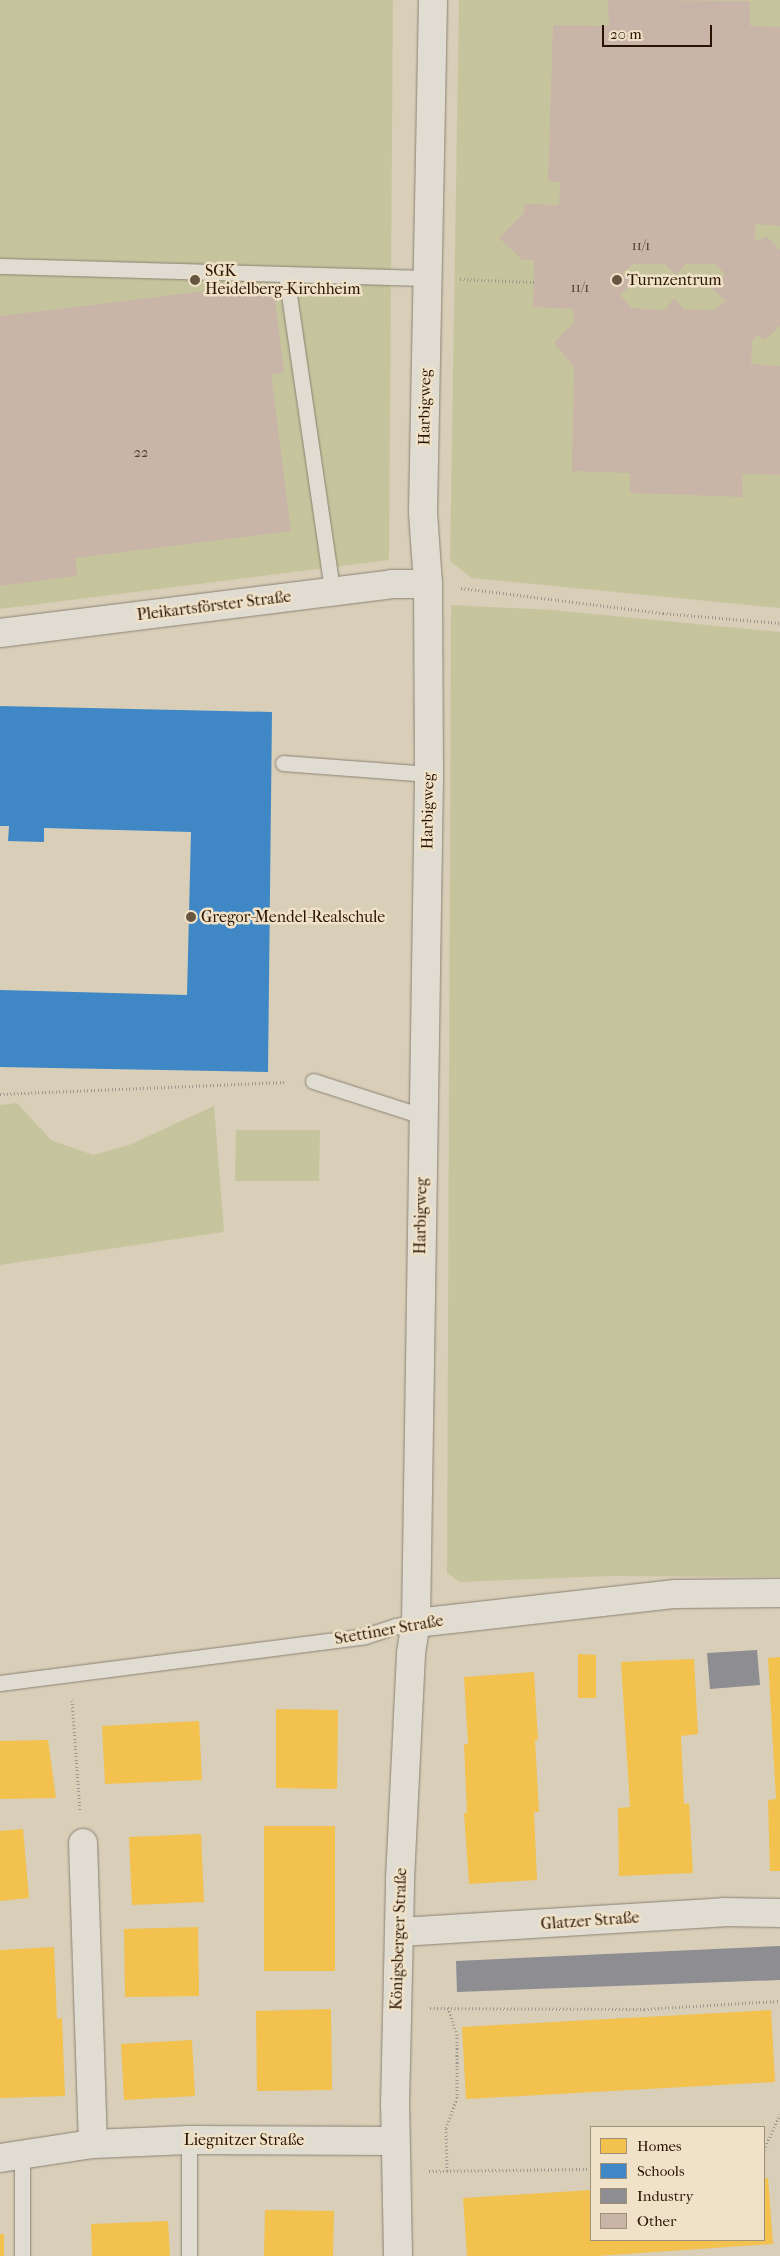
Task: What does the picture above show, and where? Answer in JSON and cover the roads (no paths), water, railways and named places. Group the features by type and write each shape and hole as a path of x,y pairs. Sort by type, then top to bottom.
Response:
{"street":[{"name":"Harbigweg","path":"416,1623 422,1116 429,774 428,584 423,512 433,0"},
{"name":"Pleikartsförster Straße","path":"0,633 332,591 428,584"},
{"name":"Stettiner Straße","path":"416,1623 674,1594 780,1593"},
{"name":"Königsberger Straße","path":"398,2256 395,2141 397,2008 411,1652 416,1623"},
{"path":"82,1843 94,2144"},
{"name":"Glatzer Straße","path":"400,1932 724,1912 780,1913"},
{"name":"Liegnitzer Straße","path":"11,2156 94,2144 189,2140 395,2141"}],"lane":[{"path":"0,266 427,278"},
{"path":"286,274 332,591"},
{"path":"283,763 429,774"},
{"path":"313,1081 422,1116"},
{"name":"Stettiner Straße","path":"0,1683 365,1636 395,1626 416,1623"},
{"path":"189,2140 189,2256"},
{"path":"11,2156 22,2256"}],"place":[{"name":"SGK Heidelberg-Kirchheim","path":"195,280"},
{"name":"Turnzentrum","path":"617,280"},
{"name":"Gregor-Mendel-Realschule","path":"191,917"}]}
